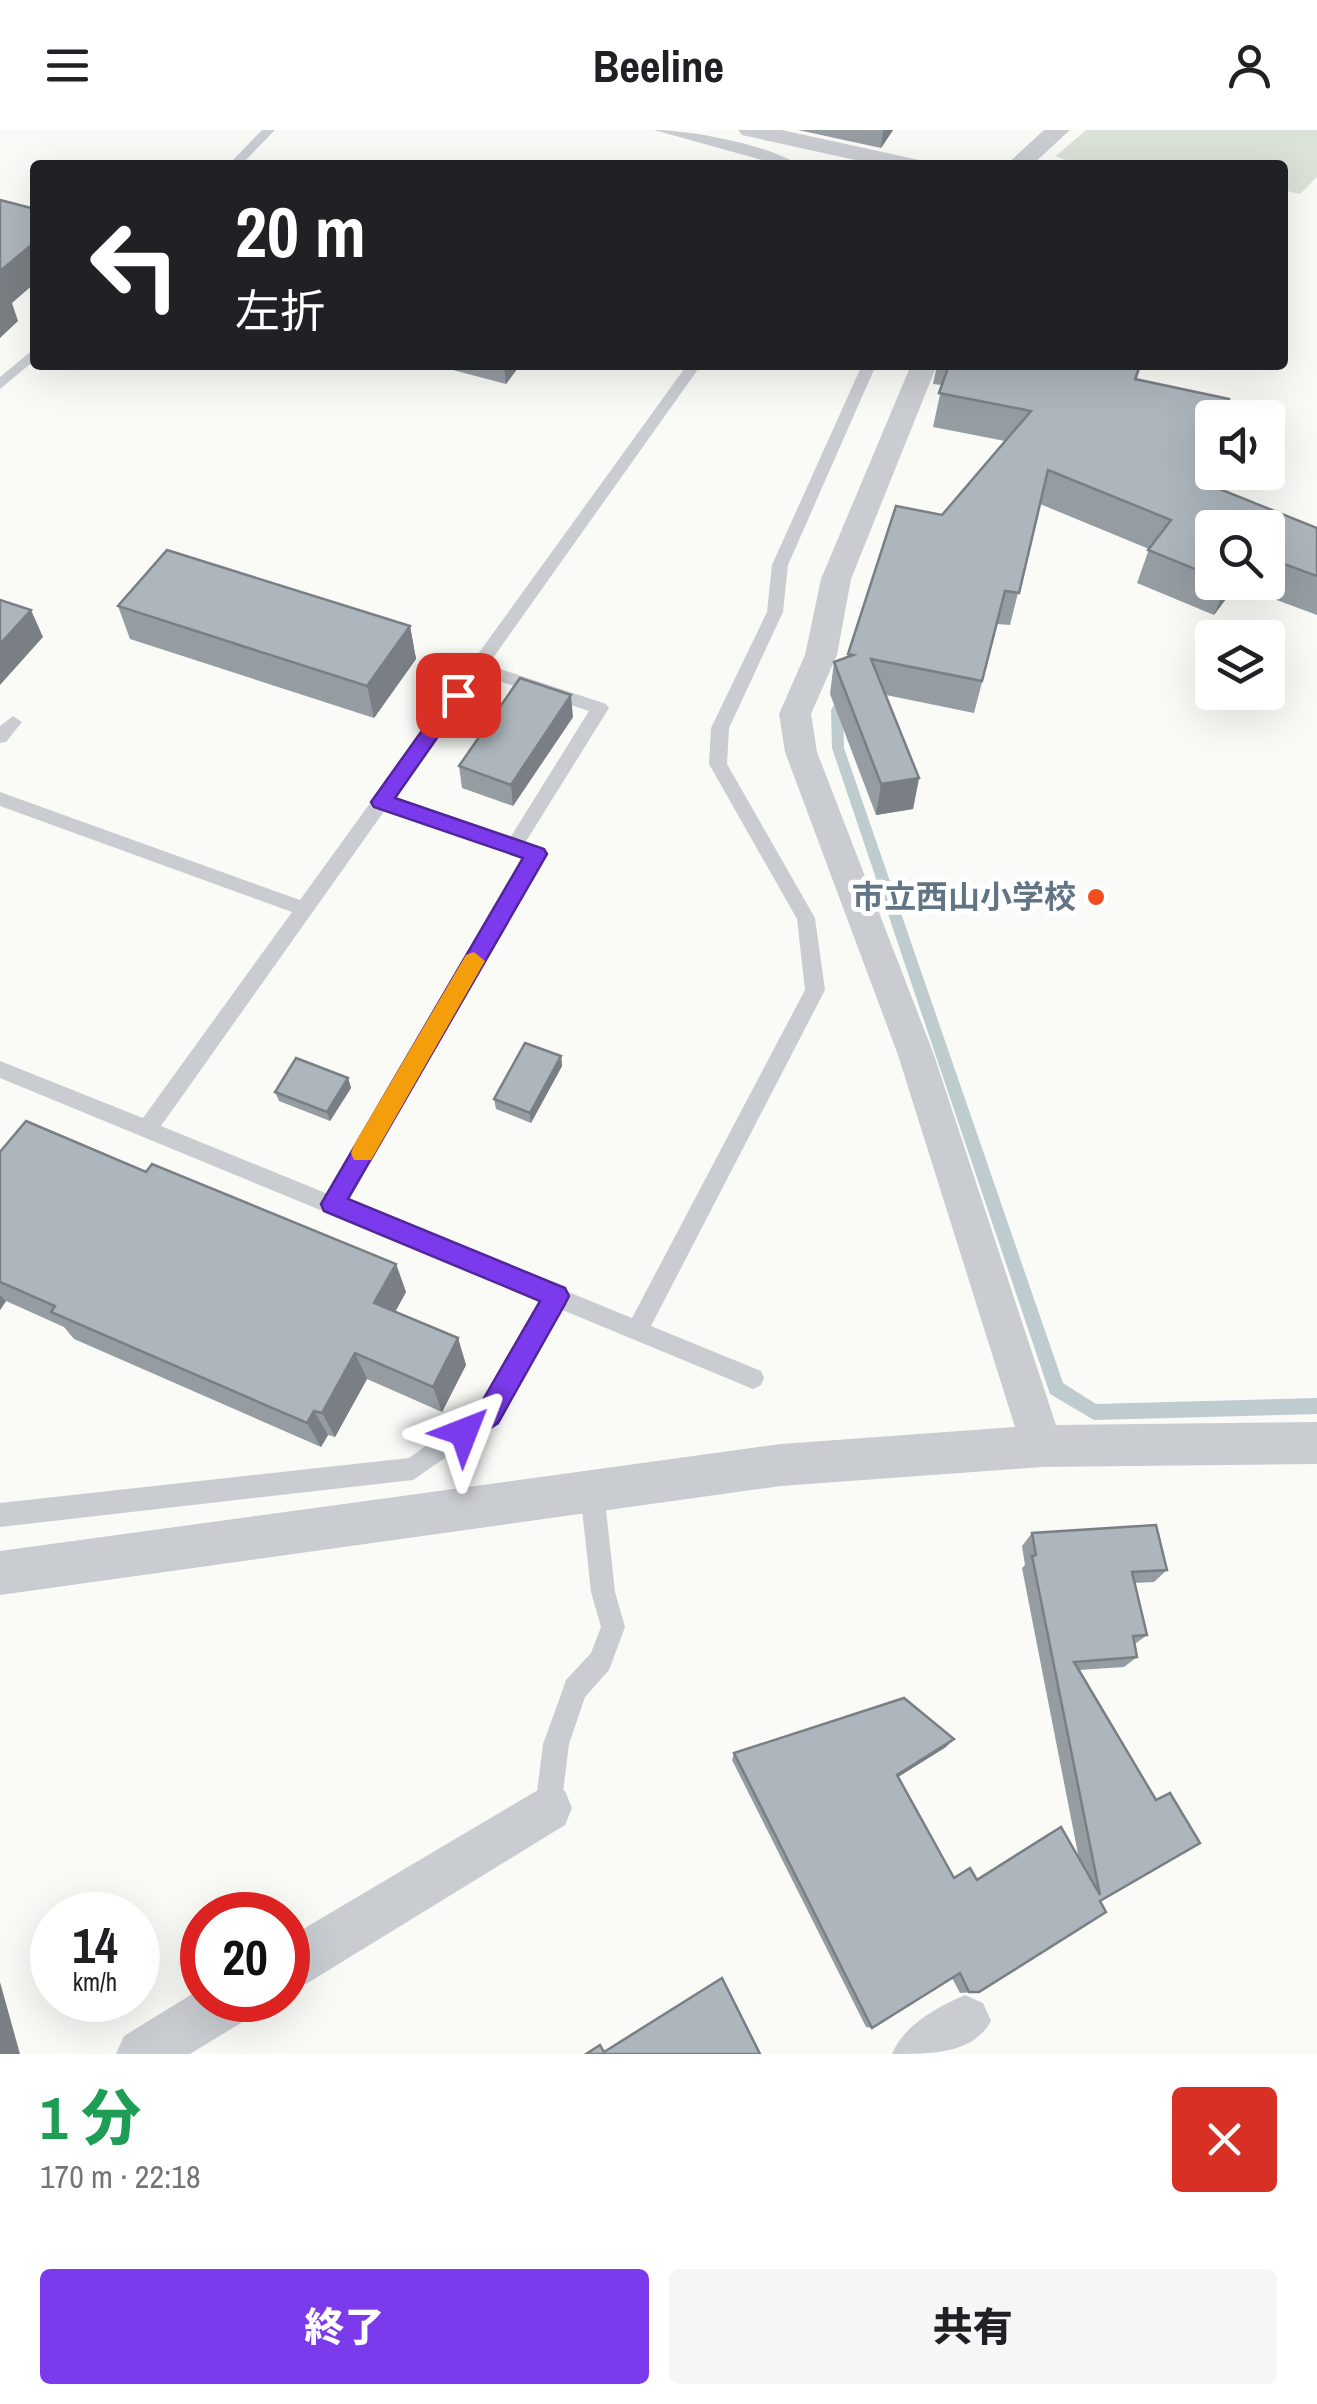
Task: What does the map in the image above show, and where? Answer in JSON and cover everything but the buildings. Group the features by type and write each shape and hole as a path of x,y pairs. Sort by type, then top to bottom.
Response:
{"street":[{"path":"750,130 887,160"},
{"path":"1024,160 1058,130"},
{"path":"922,370 836,579 821,656 795,714 801,752 916,1055 1042,1446"},
{"path":"0,1573 781,1465 1042,1446 1317,1443"},
{"path":"310,1953 548,1808"},
{"path":"918,2054 965,2020"},
{"path":"142,2054 195,2022"}],"lane":[{"path":"239,160 269,130"},
{"path":"660,130 778,160"},
{"path":"0,385 30,357"},
{"path":"148,1127 690,370"},
{"path":"637,1330 815,990 806,918 718,764 720,728 775,612 780,565 867,370"},
{"path":"476,668 600,708 514,846"},
{"path":"0,738 12,722"},
{"path":"0,799 304,909"},
{"path":"333,1204 536,854 381,802"},
{"path":"0,1069 753,1378"},
{"path":"0,1516 413,1469 489,1414 556,1296"},
{"path":"548,1808 556,1744 574,1689 600,1661 614,1627 602,1592 592,1492"}],"shaded area":[{"path":"1086,130 1317,130 1317,177 1300,194 1288,191 1288,160 1065,160 1056,156"}],"waterway":[{"path":"846,694 837,710 838,748 1056,1388 1094,1412 1317,1406"}],"slow traffic":[{"path":"362,1153 474,961"}],"place":[{"name":"市立西山小学校","path":"1096,897"}],"route":[{"path":"458,695 381,802 536,854 333,1204 556,1296 489,1414 464,1432"}]}
